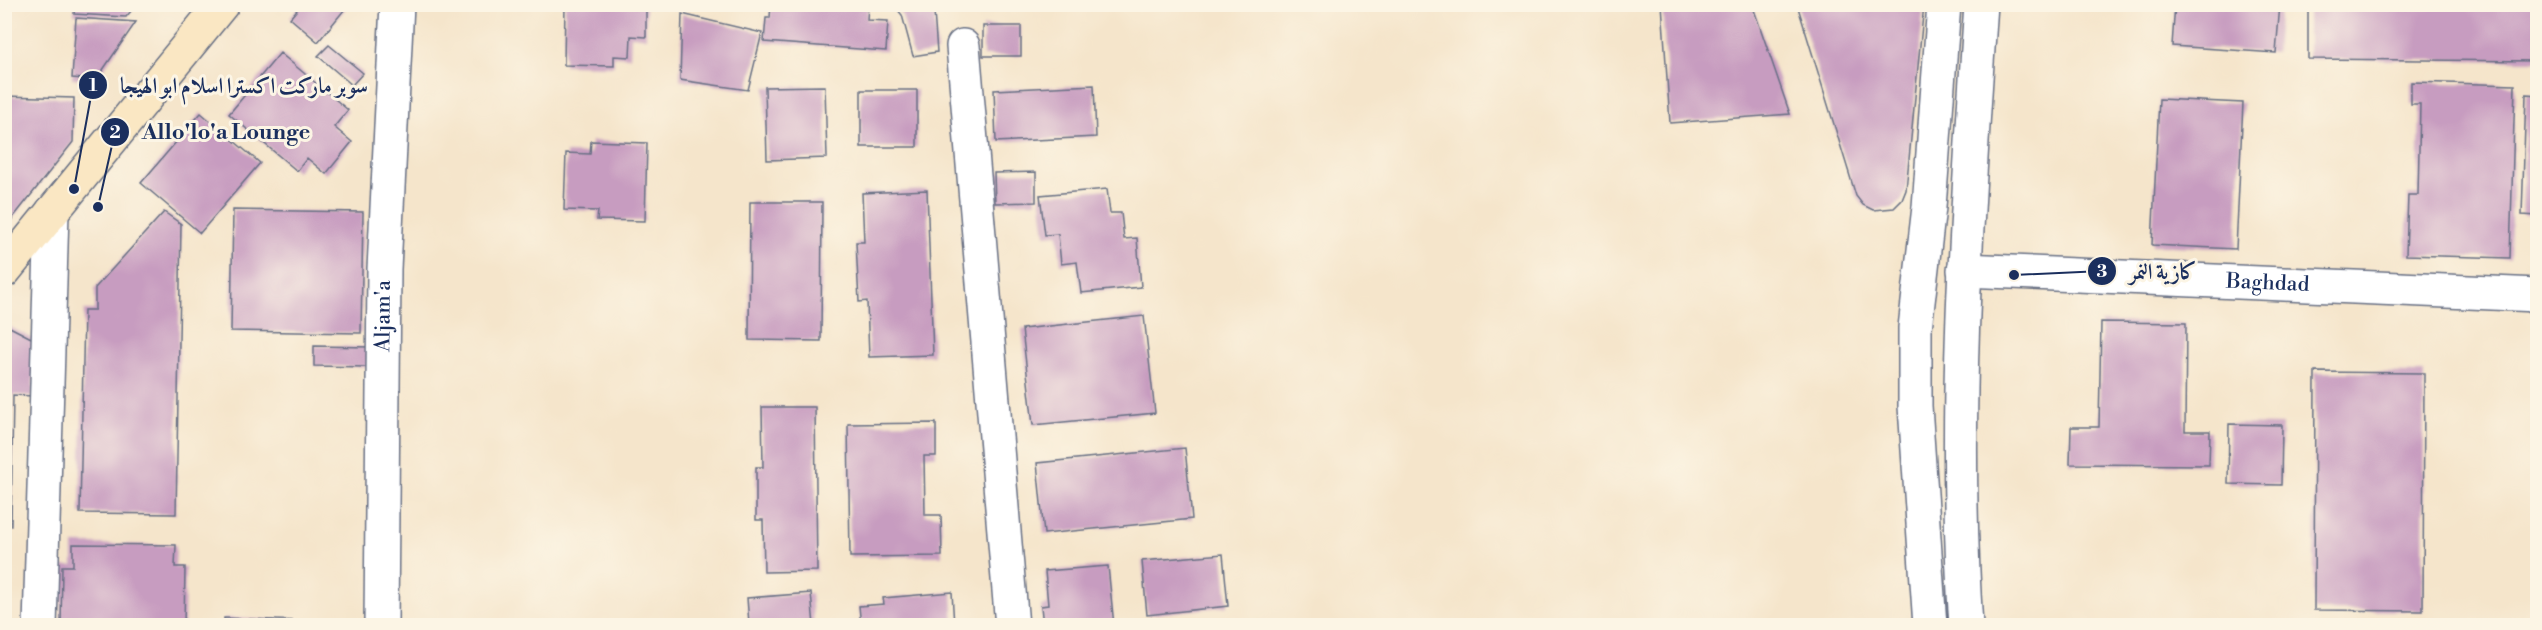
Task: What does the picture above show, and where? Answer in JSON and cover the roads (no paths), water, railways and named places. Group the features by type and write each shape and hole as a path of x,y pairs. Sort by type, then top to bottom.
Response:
{"main road":[{"path":"4,271 222,4"}],"street":[{"name":"Aljam'a","path":"381,626 384,268 397,4"},
{"path":"1930,626 1915,406 1915,328 1929,207 1944,4"},
{"path":"1966,626 1961,533 1960,386 1964,270 1981,4"},
{"path":"963,46 1012,626"},
{"path":"40,626 52,212"},
{"name":"Baghdad","path":"1964,270 2538,295"}],"place":[{"name":"سوبر ماركت اكسترا اسلام ابو الهيجا","path":"74,189"},
{"name":"Allo'lo'a Lounge","path":"98,207"},
{"name":"كازية النمر","path":"2014,275"}]}
